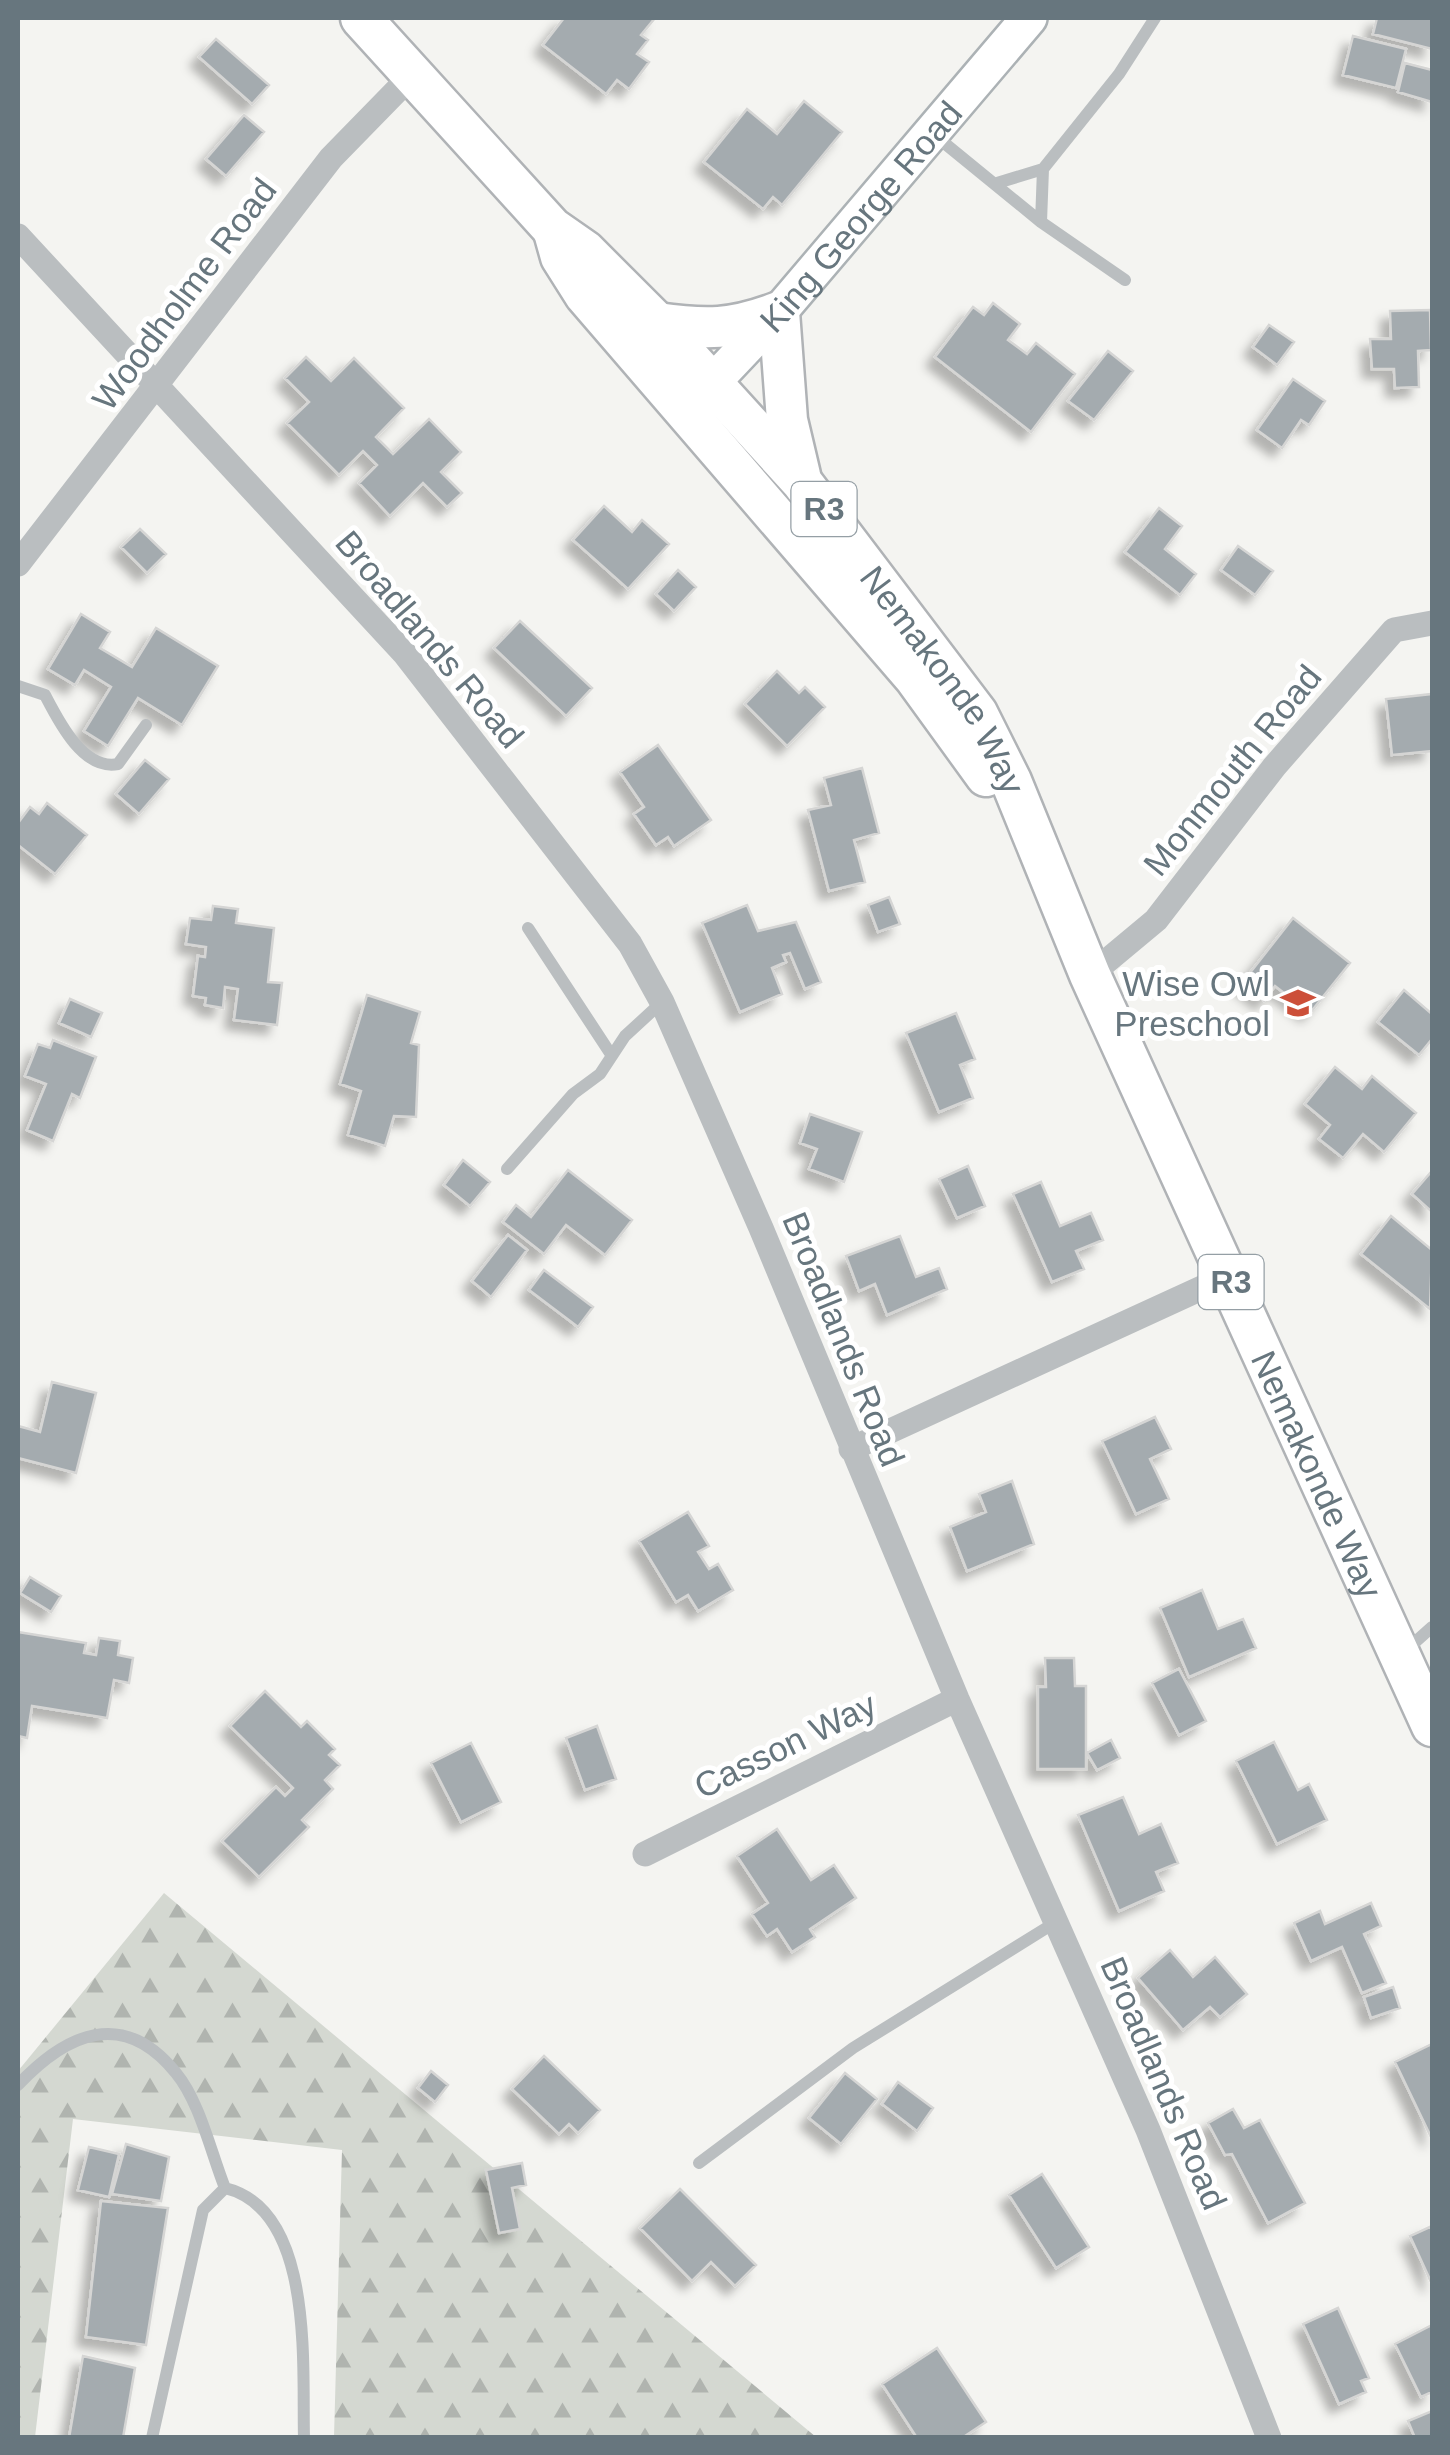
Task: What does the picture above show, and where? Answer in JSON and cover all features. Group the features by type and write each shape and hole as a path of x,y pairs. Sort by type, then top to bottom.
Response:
{"highway":[{"name":"Nemakonde Way","path":"361,18 552,228 584,252 657,323 699,396 916,678 1032,838"},
{"name":"Nemakonde Way","path":"552,228 561,257 585,294 801,480 968,700 998,752 1090,975 1432,1726"},
{"path":"657,323 718,329 741,326 779,312 786,420 801,480"}],"main road":[{"name":"King George Road","path":"699,396 779,312 1029,18"}],"street":[{"name":"Woodholme Road","path":"18,564 158,388 331,158 414,73"},
{"name":"Broadlands Road","path":"18,236 405,654 630,944 662,1002 762,1228 957,1699 1192,2236 1269,2438"},
{"name":"Monmouth Road","path":"1090,975 1156,920 1274,766 1394,630 1432,623"},
{"path":"851,1449 1228,1276"},
{"name":"Casson Way","path":"645,1854 957,1699"}],"lane":[{"path":"997,183 1043,169 1118,74 1155,18"},
{"path":"932,132 1041,222 1125,280"},
{"path":"1041,222 1043,169"},
{"path":"18,686 46,694 64,730 80,748 105,764 118,764 146,725"},
{"path":"528,928 612,1056"},
{"path":"507,1169 574,1094 600,1074 625,1036 662,1002"},
{"path":"1402,1654 1432,1627"},
{"path":"699,2163 853,2048 1056,1922"},
{"path":"18,2086 48,2053 98,2034 128,2036 178,2074 225,2188 254,2202 296,2274 300,2287 304,2438"},
{"path":"152,2438 203,2210 225,2188"}],"green space":[{"path":"164,1893 816,2437 334,2437 342,2150 73,2119 35,2437 18,2438 18,2071"}],"building":[{"path":"564,18 655,18 641,35 648,40 637,54 649,62 629,89 617,80 606,94 543,45"},
{"path":"1377,18 1432,18 1432,49 1373,34"},
{"path":"1353,36 1406,49 1396,88 1343,75"},
{"path":"216,39 269,85 252,104 199,57"},
{"path":"1405,63 1432,70 1432,102 1398,92"},
{"path":"804,101 842,132 782,205 773,197 763,209 704,162 747,109 777,134"},
{"path":"244,115 264,132 226,176 206,159"},
{"path":"993,303 1020,324 1008,340 1027,354 1036,343 1075,374 1031,432 935,357 973,307 984,315"},
{"path":"1430,310 1431,350 1418,351 1419,387 1395,388 1394,369 1372,369 1370,339 1391,339 1390,311"},
{"path":"1269,325 1294,342 1277,365 1253,347"},
{"path":"1108,351 1133,371 1094,420 1068,401"},
{"path":"306,357 331,381 354,358 404,408 376,437 393,454 429,419 461,452 441,472 462,493 447,507 423,483 390,516 359,483 377,465 363,451 339,475 287,423 309,402 285,378"},
{"path":"1293,379 1325,401 1309,425 1301,420 1282,448 1257,430"},
{"path":"604,506 632,532 642,520 669,544 628,589 573,540"},
{"path":"1159,508 1182,526 1165,549 1196,574 1180,595 1125,552"},
{"path":"140,529 166,554 147,573 121,547"},
{"path":"1238,546 1273,571 1255,595 1221,570"},
{"path":"678,570 696,587 674,611 656,594"},
{"path":"81,614 110,632 100,648 132,667 156,628 218,666 182,725 138,698 108,746 84,731 111,687 84,670 75,685 48,669"},
{"path":"520,621 592,688 566,716 494,648"},
{"path":"777,671 799,693 805,687 825,707 787,746 745,704"},
{"path":"1432,694 1432,751 1392,755 1386,699"},
{"path":"658,745 711,820 674,846 668,837 656,845 634,814 644,807 620,772"},
{"path":"145,760 169,779 139,814 116,794"},
{"path":"862,768 879,833 854,840 865,882 829,891 808,810 831,805 824,778"},
{"path":"47,803 87,835 55,874 18,845 18,823 30,807 39,814"},
{"path":"889,897 900,924 878,932 868,905"},
{"path":"747,905 758,931 796,922 821,982 805,989 790,953 783,955 786,962 772,968 782,994 740,1012 702,923"},
{"path":"213,906 238,909 236,923 274,928 268,982 282,983 277,1025 234,1020 238,989 225,987 223,1008 205,1005 206,998 193,996 198,956 205,957 206,947 186,944 190,918 211,920"},
{"path":"1293,918 1350,963 1310,1013 1275,986 1264,1001 1242,983"},
{"path":"1404,990 1432,1014 1432,1039 1419,1055 1378,1022"},
{"path":"367,995 420,1012 411,1043 419,1045 416,1117 394,1116 385,1146 348,1135 361,1091 340,1084"},
{"path":"70,999 102,1013 91,1037 59,1023"},
{"path":"956,1013 975,1059 960,1065 973,1098 939,1112 906,1033"},
{"path":"53,1040 96,1057 80,1098 72,1094 53,1141 27,1130 46,1084 25,1076 38,1044 50,1048"},
{"path":"1335,1067 1362,1089 1372,1076 1416,1113 1384,1152 1363,1134 1343,1158 1319,1139 1330,1125 1305,1104"},
{"path":"810,1114 862,1132 844,1182 809,1169 817,1149 800,1143"},
{"path":"463,1160 490,1182 470,1206 444,1185"},
{"path":"968,1166 985,1206 957,1218 939,1179"},
{"path":"568,1170 632,1220 605,1255 566,1225 544,1254 503,1222 516,1205 531,1217"},
{"path":"1432,1173 1432,1212 1412,1194"},
{"path":"1041,1182 1060,1226 1091,1213 1103,1240 1076,1251 1084,1269 1052,1282 1013,1194"},
{"path":"1391,1216 1432,1250 1430,1309 1361,1254"},
{"path":"508,1235 527,1250 491,1297 472,1281"},
{"path":"900,1236 916,1277 939,1268 947,1289 887,1315 875,1284 859,1291 846,1256"},
{"path":"544,1270 593,1307 578,1327 529,1290"},
{"path":"52,1382 96,1393 76,1473 18,1458 18,1426 40,1432"},
{"path":"1155,1417 1171,1449 1150,1459 1169,1499 1136,1514 1102,1441"},
{"path":"1012,1481 1034,1544 967,1571 950,1527 986,1512 979,1494"},
{"path":"688,1512 709,1546 698,1552 709,1569 718,1564 733,1590 698,1611 688,1595 676,1602 639,1541"},
{"path":"30,1577 61,1596 51,1612 20,1593"},
{"path":"1202,1590 1218,1629 1243,1619 1256,1648 1189,1677 1160,1608"},
{"path":"18,1632 86,1643 84,1653 96,1655 99,1638 120,1641 118,1655 133,1658 129,1683 114,1680 107,1718 32,1706 27,1738 18,1736"},
{"path":"1045,1658 1074,1658 1075,1686 1086,1686 1086,1769 1038,1769 1038,1687 1046,1687"},
{"path":"1179,1669 1206,1721 1179,1735 1152,1683"},
{"path":"265,1691 301,1727 307,1721 335,1749 329,1755 340,1765 325,1780 333,1789 302,1820 309,1827 259,1877 222,1841 276,1787 285,1796 293,1788 230,1726"},
{"path":"597,1726 616,1779 585,1790 566,1738"},
{"path":"1111,1740 1120,1758 1097,1770 1087,1753"},
{"path":"1274,1742 1298,1790 1309,1784 1327,1820 1277,1844 1236,1761"},
{"path":"471,1743 501,1802 461,1822 431,1763"},
{"path":"1123,1797 1139,1834 1161,1824 1178,1863 1156,1872 1164,1891 1119,1911 1078,1815"},
{"path":"777,1829 811,1880 834,1865 856,1898 810,1929 815,1937 792,1952 777,1929 767,1936 752,1914 768,1903 737,1856"},
{"path":"1371,1903 1381,1926 1364,1934 1386,1983 1362,1993 1342,1947 1311,1961 1294,1923 1320,1911 1325,1924"},
{"path":"1170,1950 1193,1977 1215,1957 1247,1994 1220,2017 1210,2007 1183,2030 1138,1978"},
{"path":"1393,1987 1400,2008 1371,2018 1364,1997"},
{"path":"1432,2044 1432,2139 1395,2062"},
{"path":"544,2056 600,2110 578,2133 569,2124 559,2134 512,2089"},
{"path":"431,2071 448,2085 435,2102 418,2088"},
{"path":"845,2073 877,2099 841,2144 809,2118"},
{"path":"898,2082 933,2108 917,2131 882,2104"},
{"path":"1233,2109 1244,2128 1260,2120 1305,2203 1268,2223 1232,2154 1225,2155 1208,2123"},
{"path":"126,2144 169,2157 161,2201 112,2194"},
{"path":"89,2147 119,2154 109,2197 78,2190"},
{"path":"522,2163 526,2185 512,2188 520,2229 499,2233 486,2170"},
{"path":"1042,2174 1089,2247 1056,2268 1009,2195"},
{"path":"680,2189 756,2265 735,2286 711,2262 692,2281 640,2228"},
{"path":"101,2201 168,2208 146,2345 86,2337"},
{"path":"1432,2226 1432,2284 1410,2236"},
{"path":"1338,2308 1369,2378 1361,2381 1366,2392 1339,2404 1303,2324"},
{"path":"1432,2325 1432,2392 1421,2397 1395,2344"},
{"path":"937,2348 986,2422 962,2438 917,2438 882,2384"},
{"path":"83,2356 135,2368 123,2438 69,2438"},
{"path":"1432,2411 1432,2438 1415,2438 1408,2421"}],"place":[{"name":"Wise Owl Preschool","path":"1298,1003"}]}
